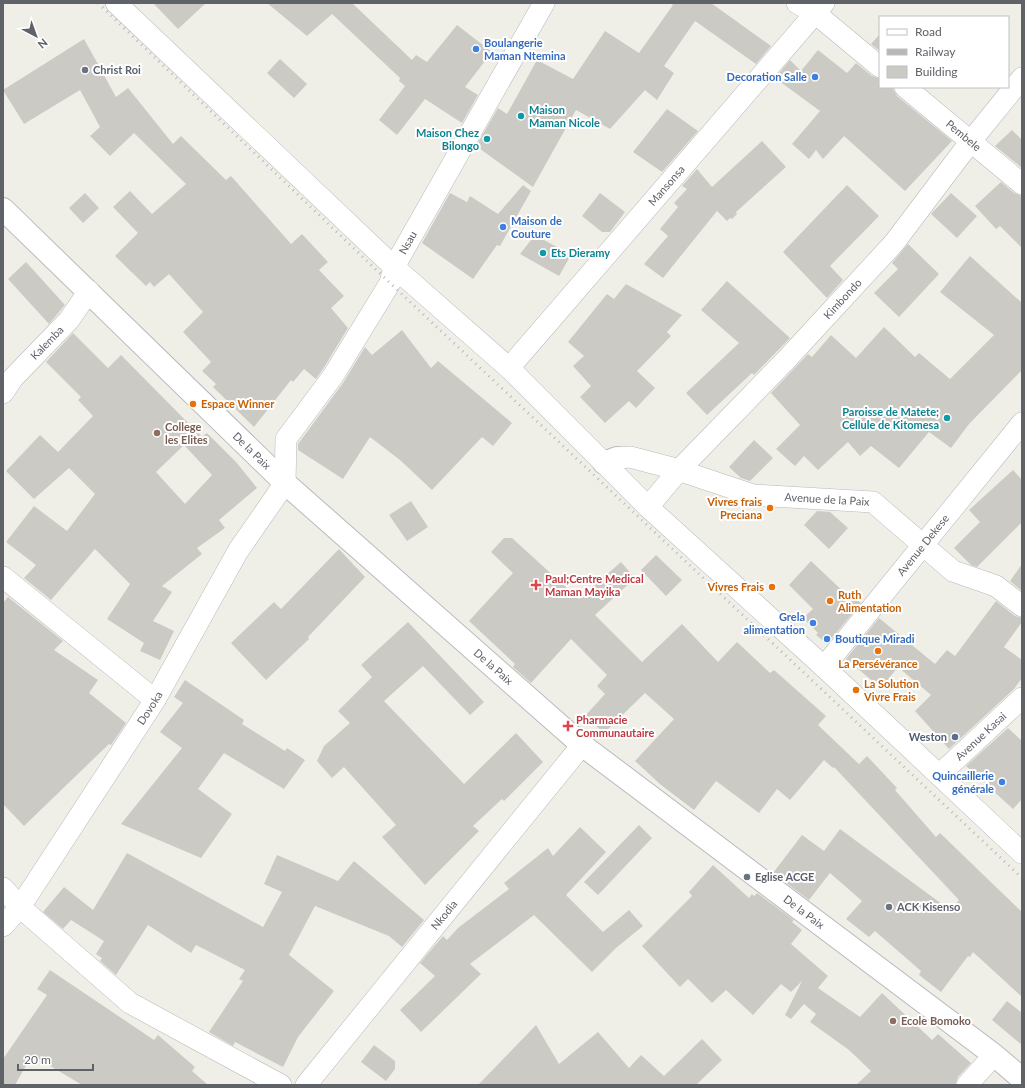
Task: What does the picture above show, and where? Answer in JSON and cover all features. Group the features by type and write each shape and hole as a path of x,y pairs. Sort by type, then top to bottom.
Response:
{"street":[{"path":"116,3 394,267 509,368 610,461 648,506 824,666 1022,853"},
{"name":"Nsau","path":"285,483 286,439 333,376 390,283 394,267 544,3"},
{"path":"797,3 819,8 879,65"},
{"name":"Mansonsa","path":"509,368 819,8"},
{"name":"Kimbondo","path":"648,506 679,470 786,360 894,243 971,141 1022,78"},
{"name":"Pembele","path":"906,88 1022,184"},
{"name":"De la Paix","path":"3,209 285,483 582,745 994,1055 1022,1079"},
{"name":"Kalemba","path":"3,393 13,378 68,320 89,291"},
{"name":"Avenue Dekese","path":"824,666 1022,423"},
{"name":"Avenue de la Paix","path":"610,461 630,457 679,470 753,495 873,502 953,571 996,586 1022,606"},
{"name":"Dovoka","path":"3,926 20,907 155,700 238,551 285,483"},
{"path":"3,577 155,700"},
{"name":"Avenue Kasai","path":"939,775 1022,698"},
{"name":"Nkodia","path":"306,1085 582,745"},
{"path":"3,888 20,907 130,1003 281,1085"},
{"path":"967,1085 994,1055"}],"building":[{"path":"153,3 206,3 178,29"},
{"path":"267,3 352,3 412,60 416,55 427,62 457,25 492,52 465,87 478,95 462,123 425,99 397,135 379,120 405,86 399,81 400,78 332,14 307,36"},
{"path":"670,3 711,3 771,46 756,64 695,21 664,66 674,73 657,100 645,90 610,129 576,110 533,187 476,146 498,108 507,114 537,60 573,79 605,31 639,53 673,5"},
{"path":"879,35 879,50 871,44"},
{"path":"84,39 116,97 128,88 173,144 181,136 226,180 231,176 291,244 302,234 328,262 319,270 344,296 331,308 348,328 323,369 316,379 304,369 293,382 291,380 254,427 213,387 216,384 202,371 211,362 183,332 203,312 169,274 154,287 150,282 146,286 115,256 138,233 113,207 130,191 152,214 186,184 134,133 110,156 90,136 100,127 80,90 24,124 3,90"},
{"path":"818,50 847,73 856,63 872,76 879,79 879,88 893,88 897,96 952,141 905,191 844,136 823,159 816,150 809,159 792,144 820,111 775,78 790,60 801,71"},
{"path":"280,59 307,84 294,98 267,73"},
{"path":"667,109 698,131 662,172 633,152"},
{"path":"1012,130 1022,140 1022,168 995,146"},
{"path":"762,141 786,167 736,212 737,214 732,219 730,218 727,221 717,211 663,278 644,264 668,236 660,229 678,207 674,203 687,189 682,186 697,169 712,187"},
{"path":"1001,182 1014,193 1022,196 1022,248 1000,226 996,229 975,206"},
{"path":"523,185 531,191 500,246 497,245 473,279 422,243 450,193 467,202 470,196 498,214"},
{"path":"847,185 879,216 830,266 843,280 827,298 783,252"},
{"path":"85,193 99,208 83,223 69,208"},
{"path":"600,193 625,212 610,232 602,232 582,216"},
{"path":"951,193 977,216 957,238 931,214"},
{"name":"Ets Dieramy","path":"535,235 571,255 559,276 520,254"},
{"path":"908,244 939,274 899,317 874,293 898,269 892,263"},
{"path":"970,256 1022,303 1022,370 969,424 951,448 929,432 899,468 871,446 860,456 848,442 818,470 804,456 795,466 776,449 800,425 771,393 808,354 812,357 831,335 856,358 884,327 915,357 919,353 950,379 994,335 940,292"},
{"path":"26,262 65,305 49,324 8,279"},
{"path":"727,281 790,338 754,375 752,373 707,415 686,393 739,343 701,310"},
{"path":"626,284 682,315 667,332 671,336 637,371 655,388 636,408 629,401 605,423 580,397 591,386 573,366 584,356 568,342 607,294 614,299"},
{"path":"402,330 431,368 438,361 512,423 493,446 482,437 432,490 400,460 370,437 343,479 298,450 298,444 343,383 365,347 372,355"},
{"path":"73,333 108,368 121,355 202,437 207,433 236,462 257,488 219,520 225,528 197,548 202,554 162,586 172,592 153,621 174,631 160,660 140,651 144,643 107,619 130,584 95,549 51,600 24,578 36,565 6,542 34,506 67,531 95,494 69,468 34,499 6,471 40,435 58,452 93,416 78,400 81,397 46,362","holes":["184,445 212,475 185,504 156,472"]},
{"path":"754,440 773,458 750,481 741,478 729,467"},
{"path":"1013,470 1022,480 1022,522 977,567 971,565 954,548 980,522 969,510"},
{"path":"411,501 428,527 407,541 389,515"},
{"path":"817,511 830,512 848,528 829,549 804,525"},
{"path":"504,538 512,538 579,599 621,562 635,578 595,615 642,662 682,624 718,662 737,642 770,673 774,670 826,716 818,725 859,764 867,756 897,788 895,790 936,837 940,833 1022,912 1022,997 973,952 970,957 968,956 941,992 919,975 921,971 875,931 869,937 846,919 862,901 830,873 809,900 773,873 802,835 824,851 840,829 950,910 959,900 834,767 833,768 824,760 790,800 777,789 759,813 716,781 694,810 661,785 635,761 674,719 645,693 604,733 585,716 605,694 597,686 607,675 571,639 531,683 513,667 515,664 469,621 513,573 491,552"},
{"path":"339,549 365,577 308,637 309,639 266,680 231,643 274,602 281,609"},
{"path":"656,555 682,580 666,596 641,570"},
{"name":"Ruth Alimentation","path":"811,561 850,598 852,596 861,603 827,644 816,635 818,633 803,618 813,609 789,585"},
{"path":"1022,564 1022,591 1010,581"},
{"path":"8,597 63,641 54,650 98,680 89,693 126,723 111,745 109,744 24,826 3,804 3,603"},
{"path":"996,601 1015,616 1022,618 1022,622 1004,647 1022,660 1022,678 1014,689 949,749 915,711 931,695 898,667 881,688 846,659 879,618 935,664 947,650 955,656"},
{"path":"408,622 484,702 470,715 423,666 384,701 464,784 516,733 543,762 504,801 502,799 473,826 479,831 425,885 382,837 396,825 344,767 332,778 317,761 324,746 350,723 338,711 372,677 361,665"},
{"path":"185,680 244,720 242,724 285,751 287,748 305,760 284,789 224,753 198,789 232,814 201,858 121,824 182,748 160,732 183,703 174,697"},
{"name":"Quincaillerie générale","path":"1008,728 1022,741 1022,799 1013,809 966,766"},
{"path":"639,825 652,838 598,895 584,882"},
{"path":"580,827 606,852 566,895 603,932 629,910 643,926 616,948 592,972 534,915 470,964 481,974 421,1032 400,1010 435,976 420,963 443,936 447,940 458,928 509,889 504,883 548,848 553,856"},
{"path":"127,853 263,927 282,892 264,884 277,855 338,881 354,861 424,920 402,947 389,936 315,906 289,955 334,991 298,1037 283,1067 235,1042 233,1046 209,1032 243,981 239,979 245,970 196,945 191,953 148,925 116,975 100,961 102,958 96,954 104,941 71,920 63,929 43,912 64,887 93,910"},
{"path":"713,865 749,898 752,894 754,896 757,893 794,920 792,922 802,930 791,944 828,976 818,988 860,1017 882,993 932,1040 938,1034 971,1063 958,1077 955,1085 856,1085 871,1071 849,1050 810,1022 816,1014 804,1004 791,1019 785,1015 802,981 791,992 781,984 753,1015 726,990 712,1003 688,979 680,987 642,946 692,896 689,892"},
{"path":"50,970 154,1040 158,1035 195,1067 192,1071 208,1085 82,1085 32,1055 15,1085 3,1085 3,1059 47,995 37,989"},
{"path":"1007,1001 1022,1013 1022,1045 992,1020"},
{"path":"536,1025 559,1064 598,1032 629,1068 641,1055 664,1076 702,1039 722,1060 696,1085 478,1085"},
{"path":"374,1045 395,1061 395,1069 386,1081 361,1062"}],"railway":[{"path":"98,3 390,283 1022,878"}],"place":[{"name":"Boulangerie Maman Ntemina","path":"476,49"},
{"name":"Christ Roi","path":"85,70"},
{"name":"Decoration Salle","path":"815,77"},
{"name":"Maison Maman Nicole","path":"521,116"},
{"name":"Maison Chez Bilongo","path":"487,139"},
{"name":"Maison de Couture","path":"503,227"},
{"name":"Ets Dieramy","path":"543,253"},
{"name":"Espace Winner","path":"193,404"},
{"name":"Paroisse de Matete; Cellule de Kitomesa","path":"947,418"},
{"name":"College les Elites","path":"157,433"},
{"name":"Vivres frais Preciana","path":"770,508"},
{"name":"Paul;Centre Medical Maman Mayika","path":"536,585"},
{"name":"Vivres Frais","path":"772,587"},
{"name":"Ruth Alimentation","path":"830,601"},
{"name":"Grela alimentation","path":"813,623"},
{"name":"Boutique Miradi","path":"827,639"},
{"name":"La Persévérance","path":"878,651"},
{"name":"La Solution Vivre Frais","path":"856,690"},
{"name":"Pharmacie Communautaire","path":"568,726"},
{"name":"Weston","path":"955,737"},
{"name":"Quincaillerie générale","path":"1002,782"},
{"name":"Eglise ACGE","path":"747,877"},
{"name":"ACK Kisenso","path":"889,907"},
{"name":"Ecole Bomoko","path":"893,1021"}]}
